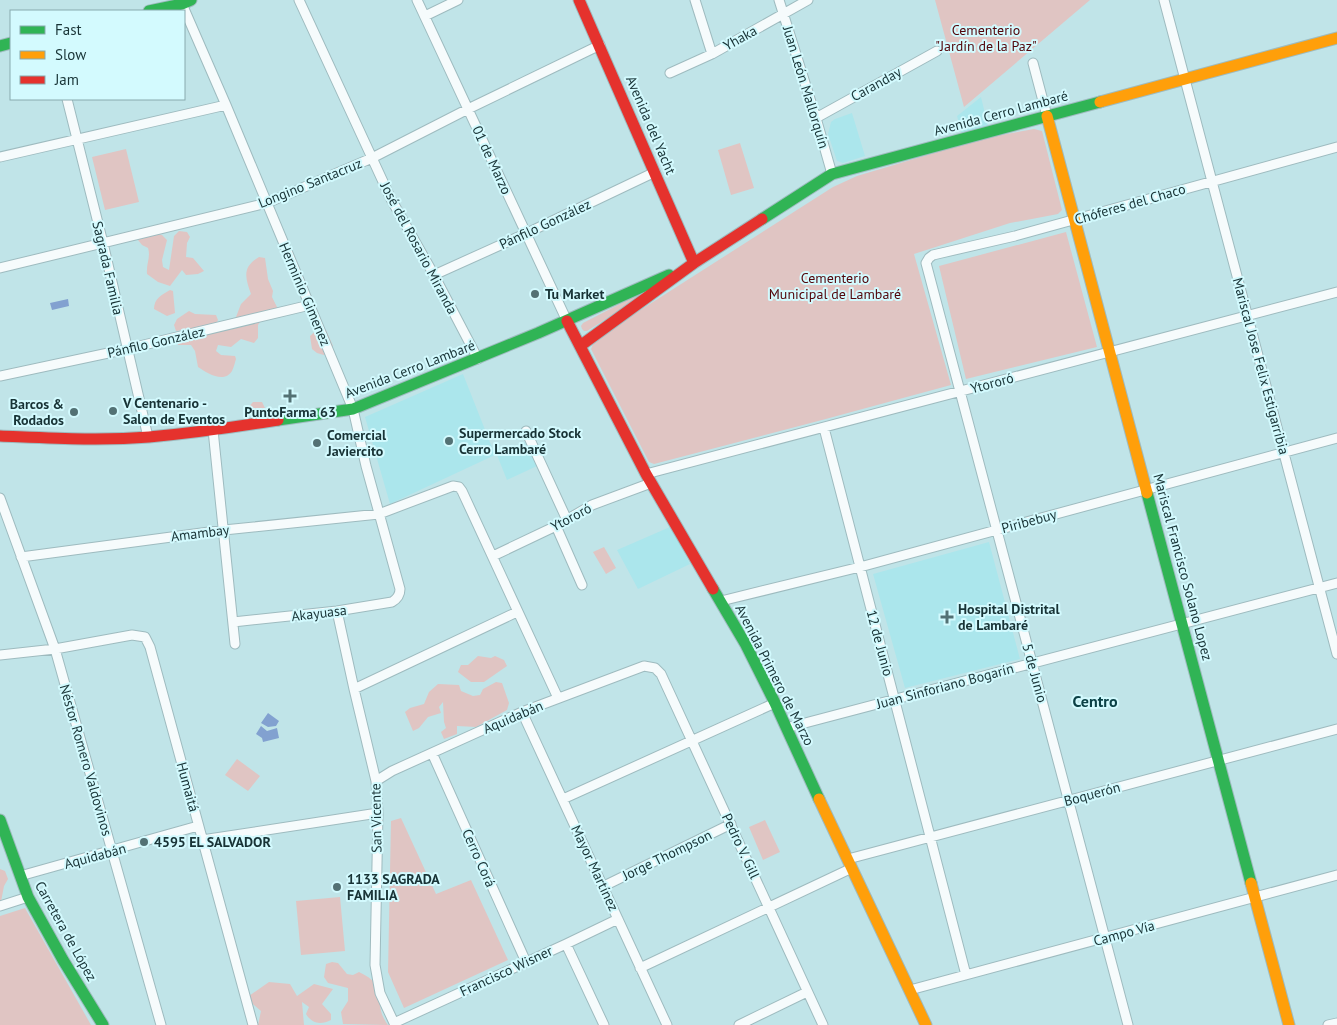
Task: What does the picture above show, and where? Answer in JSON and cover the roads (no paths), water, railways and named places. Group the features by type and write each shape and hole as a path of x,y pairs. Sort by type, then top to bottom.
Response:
{"main road":[{"name":"Avenida del Yacht","path":"579,0 694,263"},
{"path":"153,10 187,2"},
{"name":"Avenida Cerro Lambaré","path":"580,346 694,263 832,174 1337,38"},
{"name":"Mariscal Francisco Solano Lopez","path":"1048,116 1289,1025"},
{"name":"Avenida Cerro Lambaré","path":"0,436 96,439 148,437 213,430 353,409 567,321 694,263"},
{"name":"Avenida Primero de Marzo","path":"567,321 649,479 746,645 926,1025"},
{"name":"Carretera de López","path":"0,820 28,897 63,960 103,1025"}],"street":[{"name":"José del Rosario Miranda","path":"298,0 391,199 478,359"},
{"name":"01 de Marzo","path":"417,0 567,321"},
{"path":"425,16 458,0"},
{"path":"695,0 712,54"},
{"name":"Juan León Mallorquín","path":"779,0 832,174"},
{"name":"Yhaka","path":"670,73 712,54 808,0"},
{"name":"Mariscal Jose Felix Estigarribia","path":"1164,0 1337,654"},
{"name":"Herminio Gimenez","path":"187,2 226,105 353,409 366,466 400,593"},
{"name":"Longino Santacruz","path":"0,268 267,203 372,158 600,45"},
{"name":"Caranday","path":"816,118 937,51"},
{"path":"1033,63 1048,116"},
{"name":"Sagrada Familia","path":"67,100 148,437"},
{"path":"0,157 226,105"},
{"name":"Chóferes del Chaco","path":"926,263 933,255 1075,220 1337,147"},
{"name":"Pánfilo González","path":"434,275 655,172"},
{"name":"5 de Junio","path":"926,263 1128,1025"},
{"name":"Ytororó","path":"493,556 556,526 592,505 649,479 824,428 1337,292"},
{"name":"Pánfilo González","path":"0,376 127,349 310,305"},
{"name":"12 de Junio","path":"824,428 966,975"},
{"path":"213,430 235,644"},
{"path":"526,431 566,520"},
{"name":"Piribebuy","path":"721,601 860,567 1337,438"},
{"name":"Amambay","path":"21,557 224,530 379,514 453,486 462,490 493,556"},
{"name":"Néstor Romero Valdovinos","path":"0,498 55,649 161,1025"},
{"path":"556,526 582,585"},
{"path":"493,556 558,698"},
{"name":"Juan Sinforiano Bogarín","path":"786,728 1337,583"},
{"name":"Akayuasa","path":"233,622 337,612 392,602 396,600 400,593"},
{"name":"San Vicente","path":"337,612 376,781 378,813 375,966 380,993 395,1024"},
{"path":"354,689 518,612"},
{"name":"Humaitá","path":"55,649 132,635 145,638 150,646 250,1024"},
{"path":"0,655 55,649"},
{"name":"Aquidabán","path":"376,781 392,771 522,712 644,666 655,668"},
{"name":"Pedro V. Gill","path":"655,668 661,674 823,1025"},
{"path":"562,800 775,703"},
{"name":"Mayor Martínez","path":"522,712 667,1025"},
{"name":"Boquerón","path":"850,864 931,837 1337,729"},
{"name":"Cerro Corá","path":"432,753 526,962"},
{"path":"202,840 378,813"},
{"name":"Jorge Thompson","path":"604,886 731,824"},
{"name":"Aquidabán","path":"20,876 111,852 198,826"},
{"path":"640,968 769,908 850,864"},
{"name":"Campo Vía","path":"910,990 1337,876"},
{"path":"0,906 28,897"},
{"name":"Francisco Wisner","path":"395,1024 618,919"},
{"path":"566,944 603,1025"},
{"path":"739,1025 807,992"},
{"path":"1328,1025 1337,1022"}],"place":[{"name":"Tu Market","path":"535,294"},
{"name":"PuntoFarma 63","path":"290,396"},
{"name":"V Centenario - Salon de Eventos","path":"113,411"},
{"name":"Barcos & Rodados","path":"74,412"},
{"name":"Supermercado Stock Cerro Lambaré","path":"449,441"},
{"name":"Comercial Javiercito","path":"317,443"},
{"name":"Hospital Distrital de Lambaré","path":"947,617"},
{"name":"4595 EL SALVADOR","path":"144,842"},
{"name":"1133 SAGRADA FAMILIA","path":"337,887"}],"district":[{"name":"Centro","path":"1095,701"}],"park label":[{"name":"Cementerio \"Jardín de la Paz\"","path":"986,38"},
{"name":"Cementerio Municipal de Lambaré","path":"835,286"}]}
